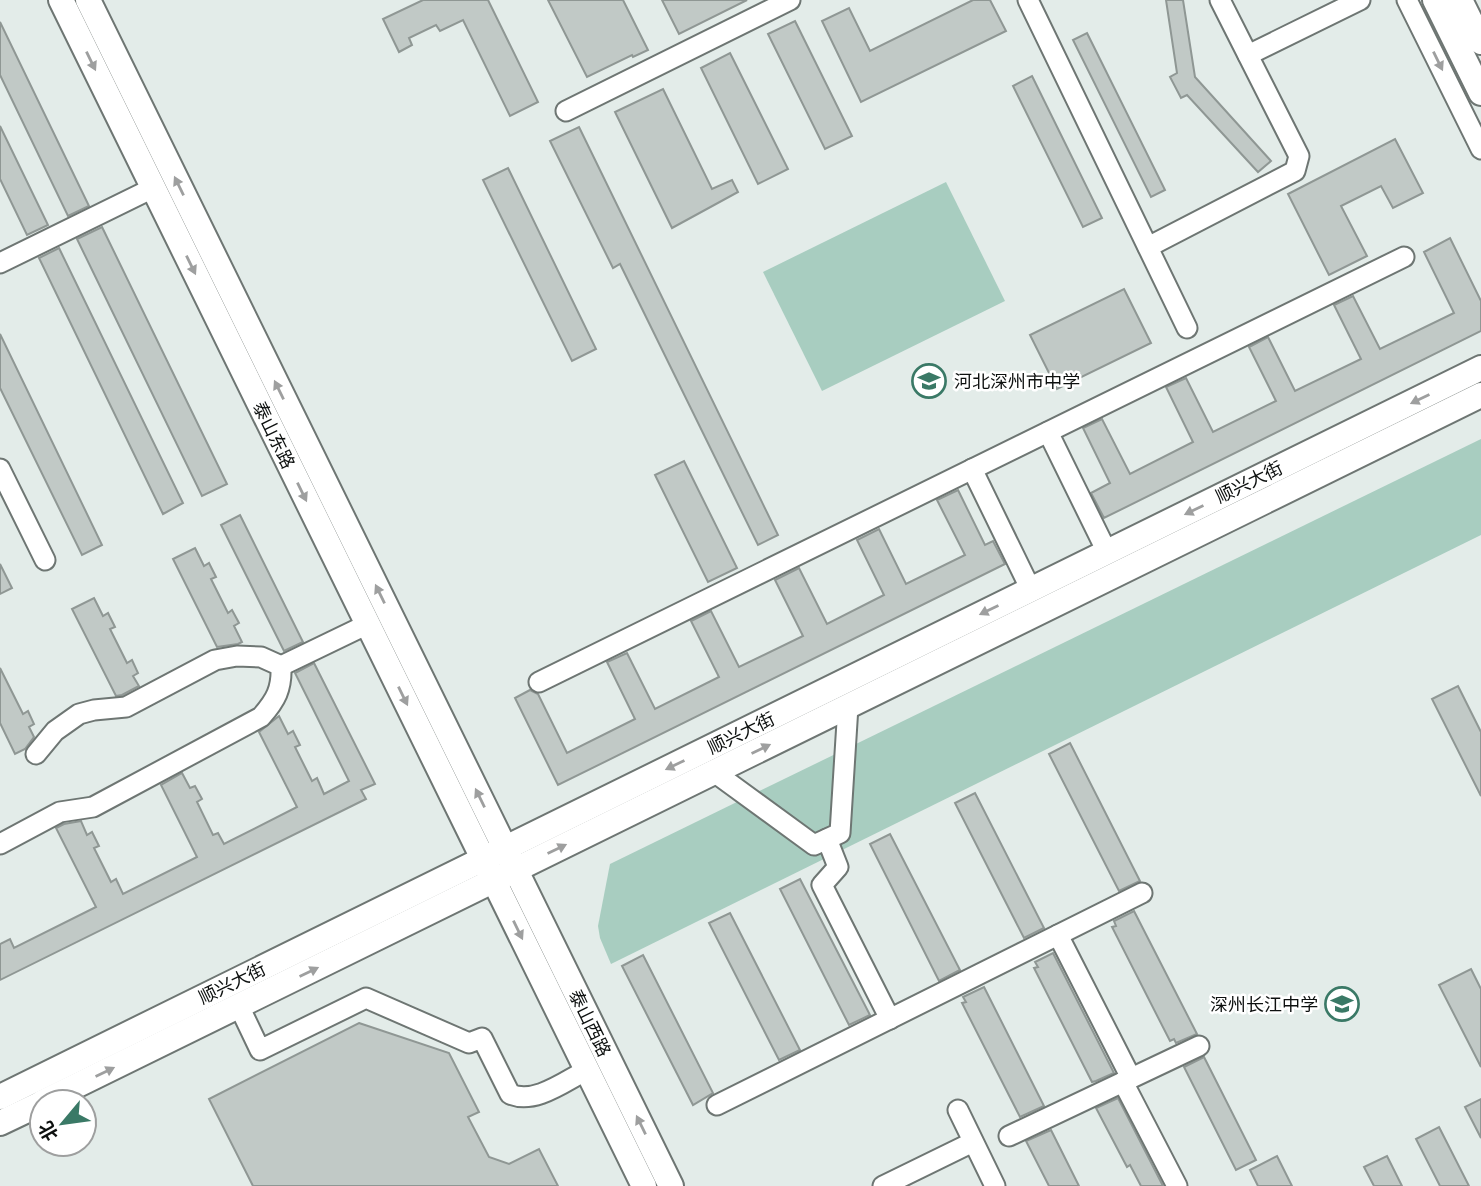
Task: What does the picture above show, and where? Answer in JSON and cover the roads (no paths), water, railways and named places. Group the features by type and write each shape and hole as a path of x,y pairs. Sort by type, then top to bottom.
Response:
{"main road":[{"name":"泰山东路","path":"61,0 368,624 499,865"},
{"name":"泰山东路","path":"88,0 499,865"},
{"path":"1435,0 1481,93"},
{"path":"1460,0 1481,43"},
{"name":"顺兴大街","path":"72,1088 239,1006 499,865 1031,590 1481,368"},
{"name":"顺兴大街","path":"0,1097 499,865 714,772 1481,395"},
{"name":"泰山西路","path":"499,865 587,1069 644,1186"},
{"name":"泰山西路","path":"499,865 671,1186"},
{"name":"顺兴大街","path":"0,1123 28,1109"}],"street":[{"path":"566,111 790,0"},
{"path":"1028,0 1187,328"},
{"path":"1148,247 1295,171 1298,164 1299,156 1220,0"},
{"path":"1248,55 1360,0"},
{"path":"1407,0 1481,149"},
{"path":"0,263 153,188"},
{"path":"539,682 1404,257"},
{"path":"1048,432 1107,552"},
{"path":"0,469 45,560"},
{"path":"972,469 1031,590"},
{"path":"36,754 55,731 79,715 94,710 126,707 215,660 237,656 261,657 281,666 368,624"},
{"path":"0,844 60,812 93,807 261,717 279,693 282,683 281,666"},
{"path":"714,772 814,845 840,833 848,706"},
{"path":"827,839 838,867 822,885 890,1019"},
{"path":"716,1105 1142,892"},
{"path":"1058,934 1177,1186"},
{"path":"239,1006 260,1051 366,998 469,1043 482,1038 510,1094 518,1097 530,1098 587,1069"},
{"path":"1009,1136 1199,1046"},
{"path":"958,1110 995,1186"},
{"path":"883,1186 973,1142"}],"place":[{"name":"河北深州市中学","path":"929,381"},
{"name":"深州长江中学","path":"1342,1004"}]}
